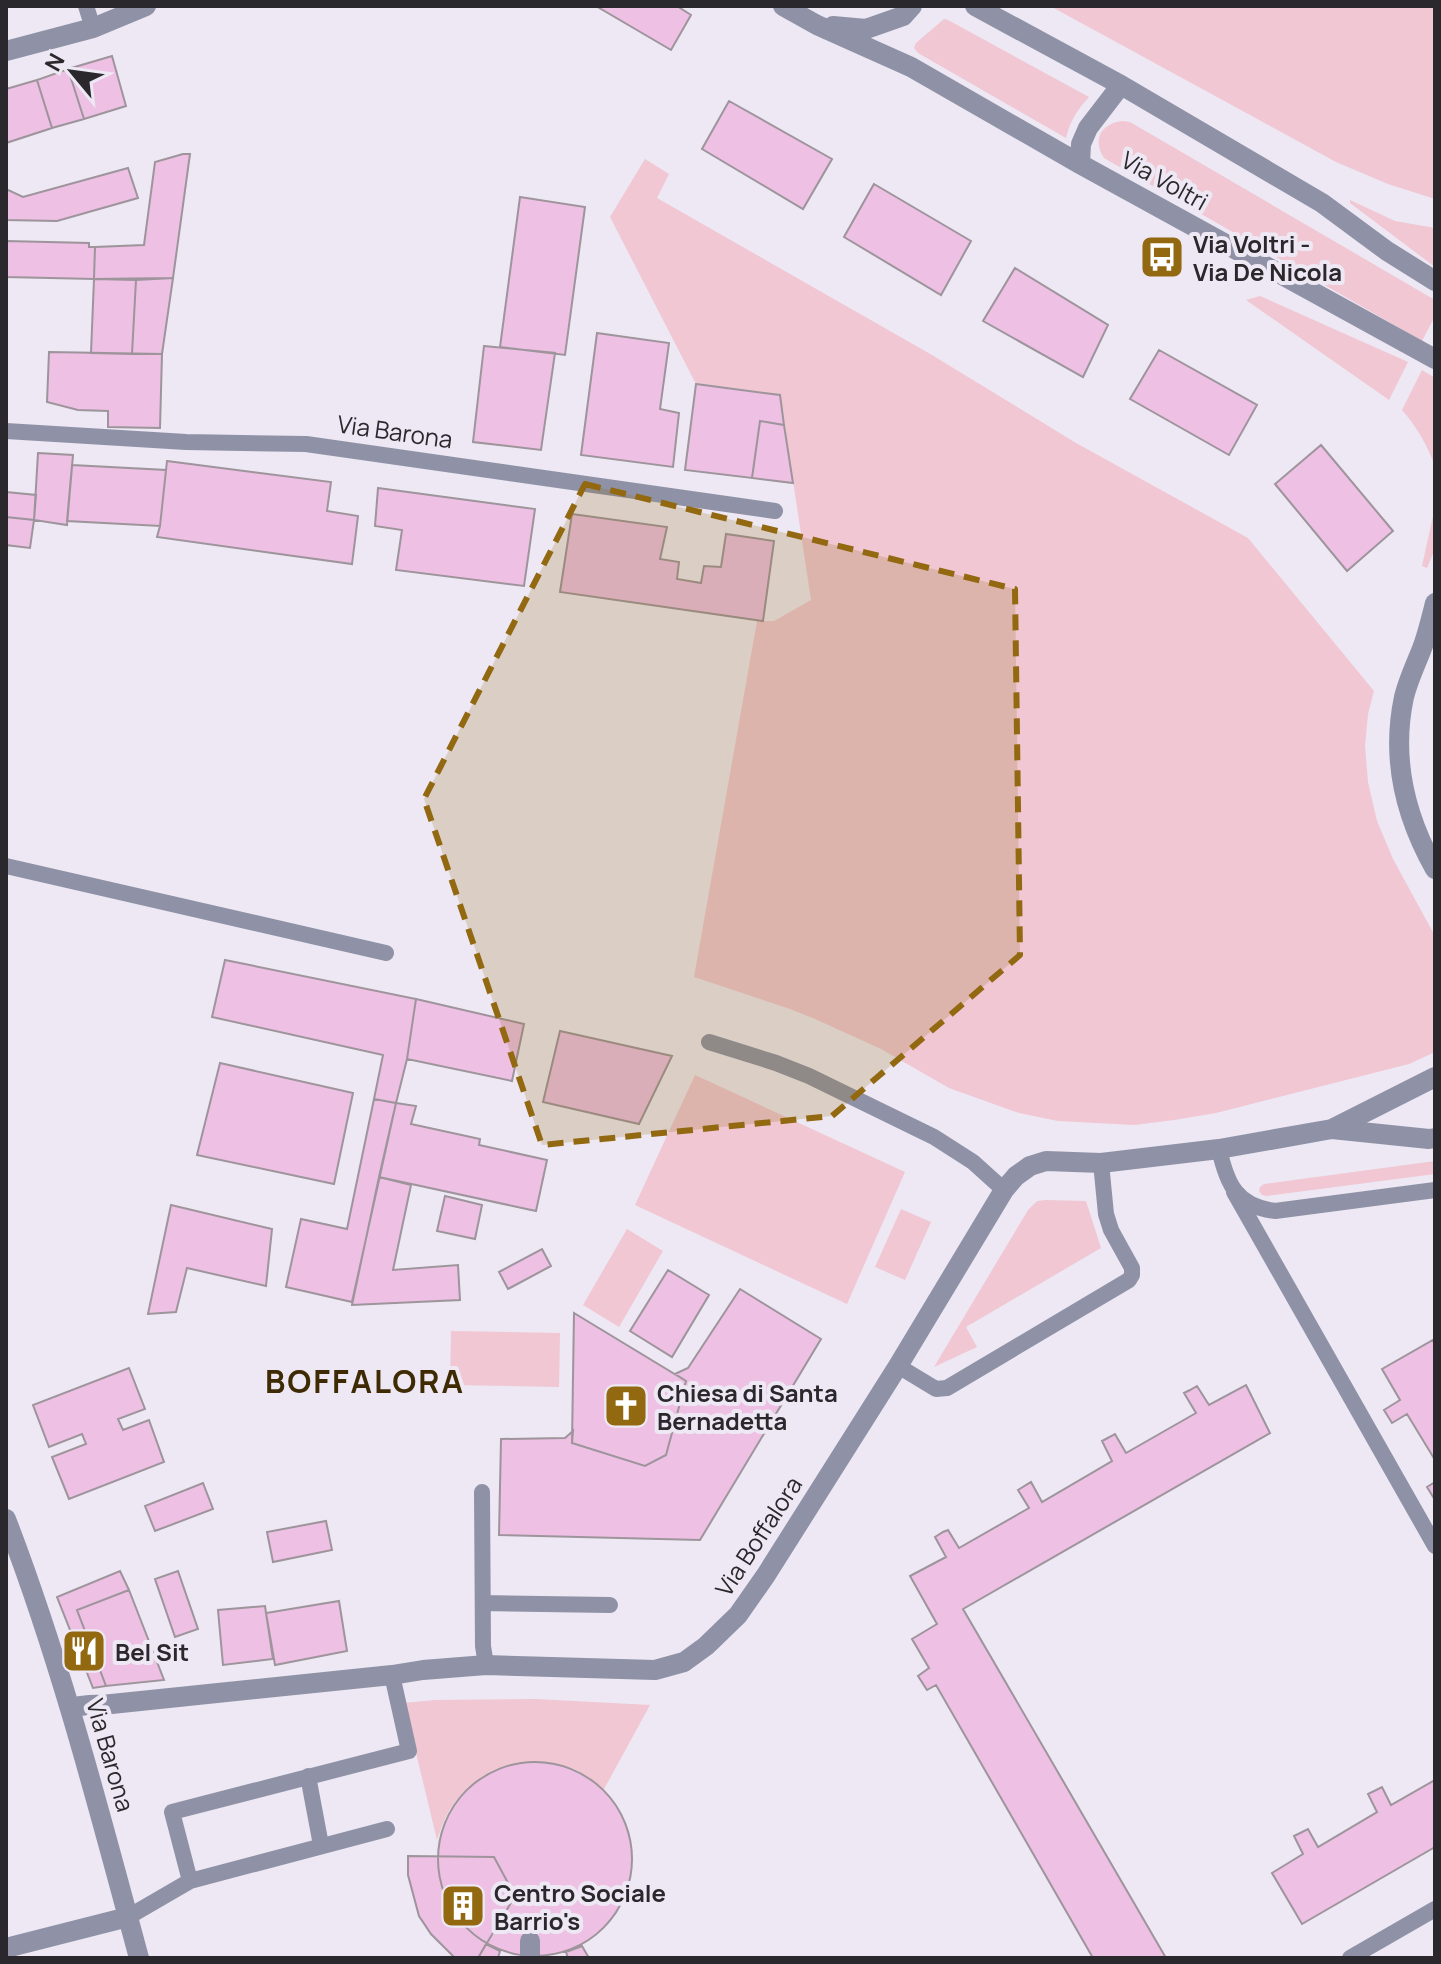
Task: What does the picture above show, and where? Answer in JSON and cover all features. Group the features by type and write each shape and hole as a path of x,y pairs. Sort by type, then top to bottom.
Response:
{"street":[{"path":"6,51 93,28 146,6"},
{"name":"Via Voltri","path":"817,25 866,29 903,16 912,6"},
{"path":"975,6 1121,85 1322,203 1387,251 1435,281"},
{"name":"Via Voltri","path":"791,9 817,25 911,67 1080,164 1435,359"},
{"path":"1080,164 1081,144 1088,128 1121,85"},
{"path":"1435,603 1429,641 1404,697 1398,745 1401,779 1412,821 1435,869"},
{"name":"Via Boffalora","path":"1332,1129 1435,1077"},
{"name":"Via Boffalora","path":"71,1707 486,1665 655,1670 684,1662 738,1615 766,1575 1004,1190 1030,1166 1060,1161 1101,1163 1219,1149 1332,1129 1435,1138"},
{"name":"Via Barona","path":"6,1519 71,1707 139,1958"},
{"path":"6,1948 128,1917"}],"lane":[{"path":"86,6 93,28"},
{"name":"Via Barona","path":"6,431 155,441 306,444 775,511"},
{"path":"6,866 386,953"},
{"path":"709,1042 809,1076 934,1137 973,1162 1004,1190"},
{"path":"1219,1149 1226,1177 1234,1192 1435,1546"},
{"path":"898,1366 936,1389 947,1388 1129,1280 1132,1268 1111,1230 1106,1214 1101,1163"},
{"path":"1234,1192 1265,1210 1275,1211 1435,1190"},
{"path":"482,1492 483,1646 486,1665"},
{"path":"483,1603 610,1605"},
{"name":"Via Barona","path":"190,1881 172,1812 409,1751 392,1675"},
{"path":"308,1776 321,1845"},
{"path":"128,1917 190,1881 387,1829"},
{"path":"1350,1958 1435,1909"}],"highlighted area":[{"path":"585,484 1015,589 1020,955 832,1116 542,1145 424,799"}],"shaded area":[{"path":"1050,6 1435,6 1435,199 1388,184 1336,162"},
{"path":"944,19 1089,97 1074,116 1066,138 918,53 914,48 916,43"},
{"path":"1130,122 1435,300 1435,316 1422,341 1104,158 1099,145 1101,134 1109,125"},
{"path":"645,159 669,174 657,198 932,355 1076,443 1248,538 1374,691 1365,746 1368,782 1377,821 1393,859 1435,936 1435,1052 1409,1064 1216,1113 1134,1125 1058,1121 1019,1113 949,1088 881,1049 815,1019 694,977 757,621 774,621 811,600 780,395 696,384 610,217"},
{"path":"1350,200 1395,221 1435,228 1435,267 1350,203"},
{"path":"1260,296 1408,362 1389,400 1246,300"},
{"path":"1422,370 1435,378 1435,466 1421,436 1402,410"},
{"path":"1435,507 1435,549 1427,568 1422,566"},
{"path":"695,1075 905,1172 847,1304 635,1205"},
{"path":"1435,1161 1435,1174 1267,1196 1259,1191 1264,1184"},
{"path":"1037,1201 1086,1201 1101,1248 966,1327 977,1347 934,1367 1028,1210"},
{"path":"901,1209 931,1222 905,1280 875,1267"},
{"path":"627,1229 663,1251 619,1327 583,1305"},
{"path":"451,1331 560,1333 559,1387 450,1385"},
{"path":"536,1699 650,1705 603,1791 583,1774 552,1763 535,1762 504,1768 475,1782 463,1793 450,1810 437,1840 404,1703"}],"building":[{"path":"596,6 677,6 691,15 671,50"},
{"path":"112,56 126,106 84,119 68,69"},
{"path":"68,69 84,119 52,128 37,80"},
{"path":"37,80 52,128 6,143 6,89"},
{"path":"729,101 832,159 803,209 702,149"},
{"path":"190,154 173,278 94,279 95,247 144,245 155,162"},
{"path":"128,168 138,198 57,221 6,220 6,189 23,197"},
{"path":"874,184 971,241 941,295 844,237"},
{"path":"520,197 585,207 565,355 500,347"},
{"path":"6,241 89,243 89,247 95,247 94,279 6,277"},
{"path":"1015,268 1108,325 1083,377 983,321"},
{"path":"173,278 162,354 132,354 136,280"},
{"path":"94,279 136,280 132,354 91,353"},
{"path":"597,333 669,343 660,409 679,413 673,467 581,455"},
{"path":"484,346 555,353 541,450 473,442"},
{"path":"1159,350 1257,405 1229,455 1130,399"},
{"path":"49,352 162,354 160,428 108,427 108,411 78,410 47,402"},
{"path":"696,384 780,395 784,425 760,421 752,478 685,470"},
{"path":"760,421 784,425 793,483 752,478"},
{"path":"1321,445 1393,531 1347,571 1275,484"},
{"path":"38,453 73,455 67,525 34,520"},
{"path":"167,461 331,482 327,511 358,516 352,564 157,537"},
{"path":"72,465 166,470 160,526 67,521"},
{"path":"378,488 535,509 524,586 396,570 402,530 375,526"},
{"path":"6,492 36,495 34,520 6,517"},
{"path":"572,514 667,527 660,559 679,562 677,579 701,583 704,566 721,567 726,534 774,541 763,621 560,592"},
{"path":"6,517 34,520 30,548 6,545"},
{"path":"225,960 416,999 407,1059 396,1103 374,1099 383,1055 212,1017"},
{"path":"416,999 524,1024 512,1081 407,1059"},
{"path":"560,1031 672,1056 639,1124 543,1102"},
{"path":"220,1063 353,1093 334,1184 197,1155"},
{"path":"374,1099 396,1103 352,1302 286,1287 301,1219 347,1229"},
{"path":"396,1103 416,1106 411,1124 480,1139 479,1145 547,1160 536,1211 379,1177"},
{"path":"379,1177 411,1185 393,1270 458,1265 460,1300 352,1305"},
{"path":"445,1196 482,1205 475,1239 437,1231"},
{"path":"171,1205 272,1229 266,1286 187,1268 176,1312 148,1314"},
{"path":"542,1249 551,1266 508,1289 499,1272"},
{"path":"668,1270 709,1295 672,1357 630,1331"},
{"path":"740,1289 821,1339 700,1540 499,1535 501,1439 565,1438 573,1431 572,1443 645,1466 666,1455 686,1381 675,1374 688,1368"},
{"name":"Chiesa di Santa Bernadetta","path":"574,1313 686,1381 666,1455 645,1466 572,1443"},
{"path":"1433,1340 1435,1460 1407,1414 1392,1423 1384,1410 1400,1400 1382,1369"},
{"path":"129,1368 145,1409 118,1419 123,1430 149,1420 164,1462 69,1499 52,1457 86,1444 82,1434 49,1447 33,1405"},
{"path":"1246,1385 1270,1433 963,1609 1166,1958 1093,1958 936,1685 927,1690 918,1676 929,1668 912,1639 937,1624 910,1576 946,1557 935,1537 943,1532 948,1530 959,1548 1029,1508 1018,1490 1031,1482 1042,1502 1112,1461 1102,1441 1115,1434 1126,1453 1196,1413 1184,1393 1197,1386 1209,1405"},
{"path":"1435,1482 1435,1500 1427,1487"},
{"path":"203,1483 213,1509 155,1531 145,1506"},
{"path":"326,1521 332,1550 273,1562 267,1532"},
{"path":"120,1571 129,1590 77,1610 106,1686 93,1688 57,1597"},
{"path":"178,1571 198,1629 175,1637 155,1579"},
{"path":"129,1590 164,1680 106,1686 77,1610"},
{"path":"339,1601 347,1651 275,1665 266,1613"},
{"path":"265,1606 273,1659 223,1665 218,1610"},
{"path":"535,1762 572,1769 604,1790 625,1822 632,1859 625,1896 604,1928 572,1949 535,1956 498,1949 466,1928 445,1896 438,1859 445,1822 466,1790 498,1769"},
{"path":"1435,1780 1435,1847 1302,1924 1272,1873 1303,1854 1294,1836 1308,1829 1318,1847 1377,1812 1368,1794 1382,1787 1391,1805"},
{"name":"Centro Sociale Barrio's","path":"408,1856 494,1857 515,1896 478,1958 455,1958 431,1934 419,1916 408,1875"},
{"path":"486,1944 500,1951 498,1958 478,1958"},
{"path":"582,1946 589,1958 568,1958 566,1952"}],"place":[{"name":"Via Voltri - Via De Nicola","path":"1162,257"},
{"name":"Chiesa di Santa Bernadetta","path":"626,1406"},
{"name":"Bel Sit","path":"84,1651"},
{"name":"Centro Sociale Barrio's","path":"463,1906"}],"district":[{"name":"BOFFALORA","path":"365,1381"}]}
